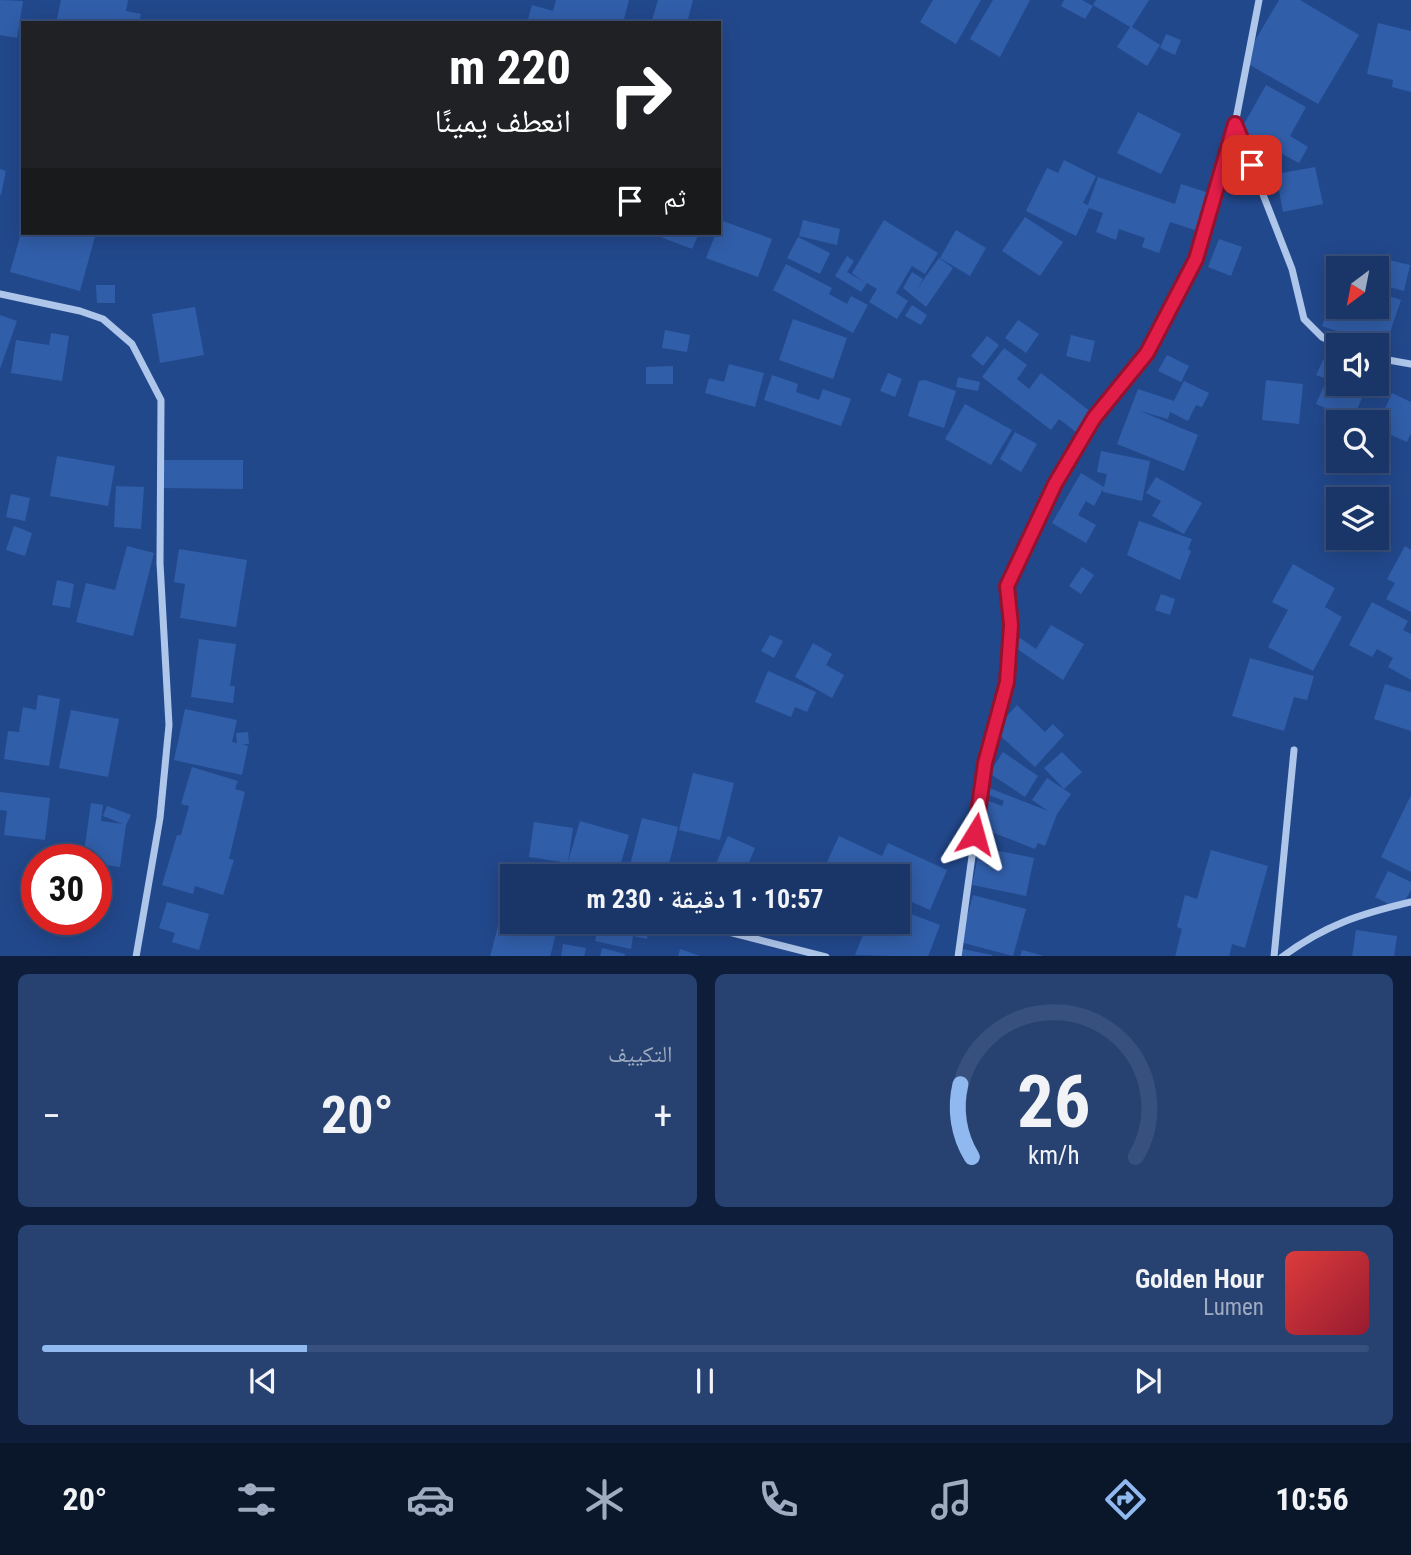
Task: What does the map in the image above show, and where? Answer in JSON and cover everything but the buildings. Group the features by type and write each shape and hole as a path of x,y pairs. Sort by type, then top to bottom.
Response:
{"street":[{"path":"958,956 985,763 1007,682 1011,625 1007,586 1062,473 1094,418 1147,353 1196,259 1235,124 1259,0"},
{"path":"1235,124 1292,269 1304,318 1326,340"},
{"path":"0,294 80,311 103,319 132,344 161,400 160,563 169,725 160,818 136,956"},
{"path":"1389,360 1411,364"},
{"path":"1274,956 1294,750"},
{"path":"1283,956 1304,941 1355,915 1411,902"},
{"path":"737,934 823,956"}],"route":[{"path":"975,834 985,763 1007,682 1011,625 1007,586 1055,484 1094,418 1147,353 1196,259 1235,124 1252,165"}]}
